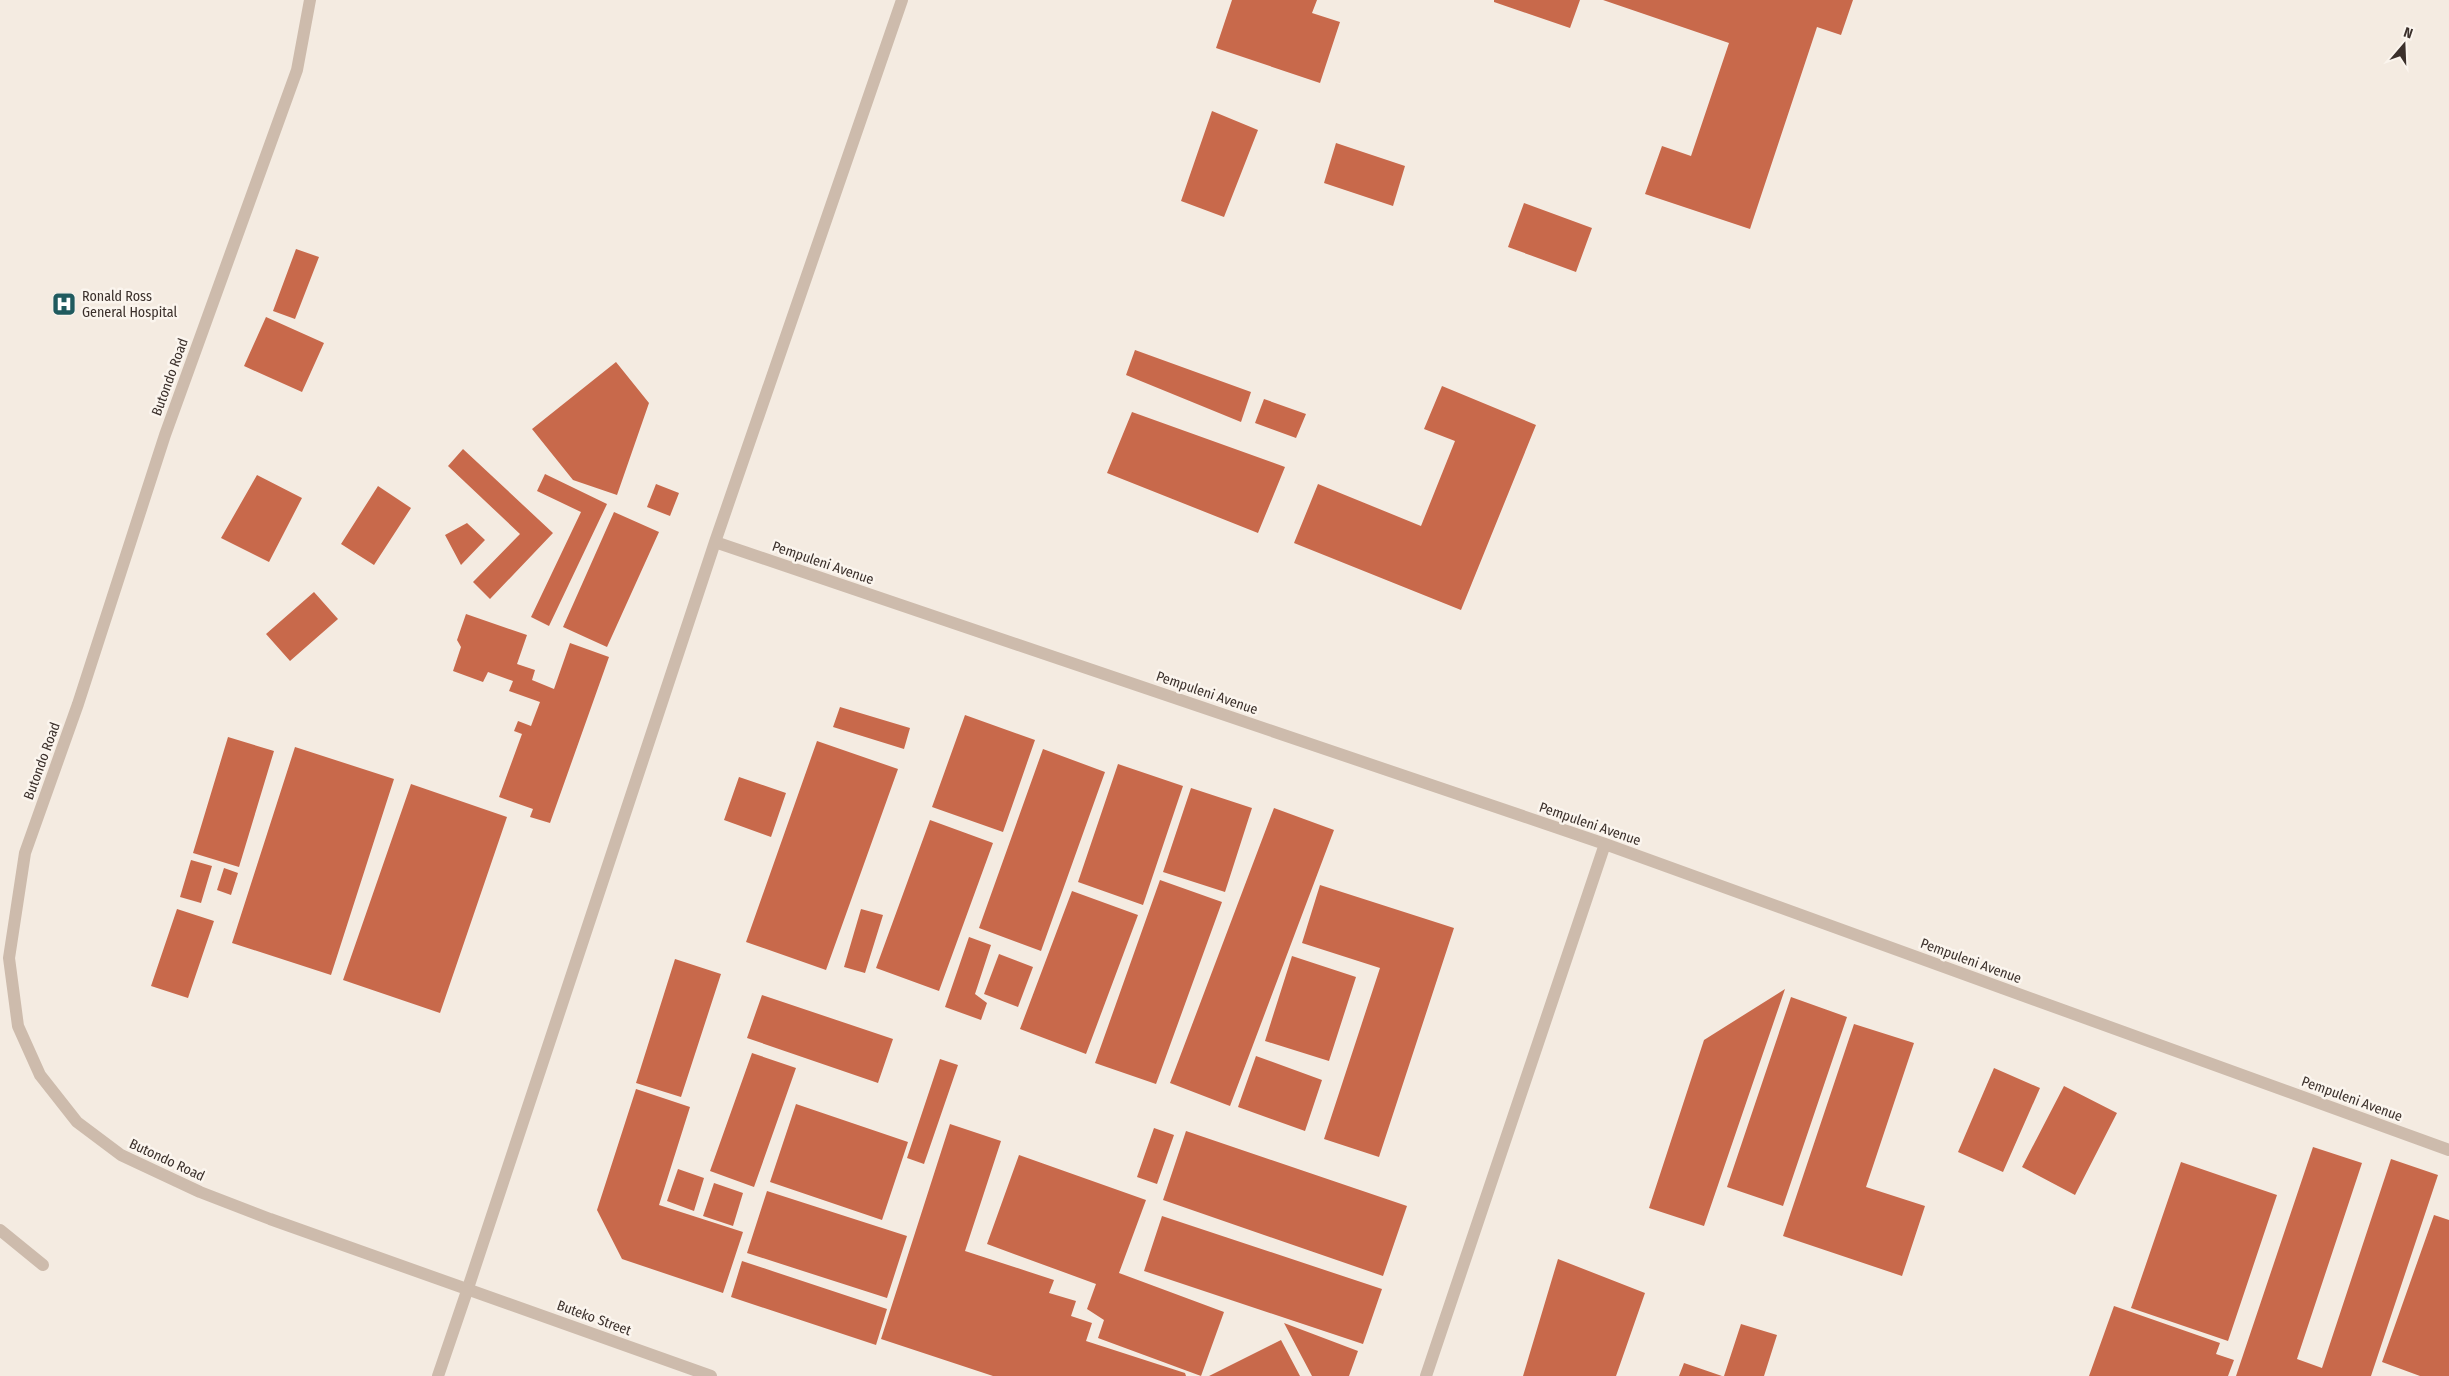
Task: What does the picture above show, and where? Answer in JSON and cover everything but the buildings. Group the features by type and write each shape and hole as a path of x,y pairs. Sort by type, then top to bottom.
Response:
{"street":[{"name":"Butondo Road","path":"310,0 297,70 169,426 78,704 25,852 9,958 18,1026 40,1075 77,1122 121,1155 200,1192 270,1219 468,1288"},
{"path":"438,1376 715,542 902,0"},
{"name":"Pempuleni Avenue","path":"715,542 1605,844 2449,1150"},
{"path":"1426,1376 1605,844"},
{"path":"0,1230 43,1265"},
{"name":"Buteko Street","path":"468,1288 710,1376"}],"place":[{"name":"Ronald Ross General Hospital","path":"64,304"}]}
